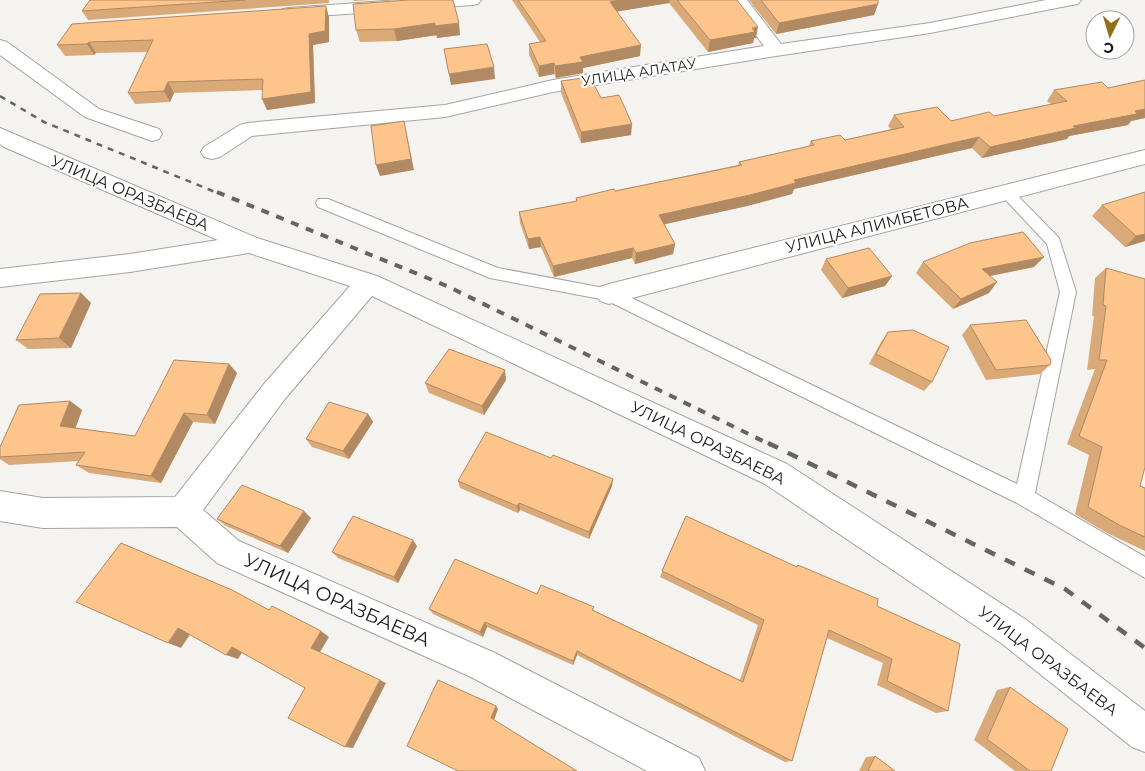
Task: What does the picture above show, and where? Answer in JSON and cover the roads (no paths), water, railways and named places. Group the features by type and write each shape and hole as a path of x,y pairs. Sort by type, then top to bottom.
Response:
{"street":[{"path":"274,14 472,0"},
{"path":"738,0 776,50"},
{"name":"УЛИЦА АЛАТАУ","path":"212,152 247,130 445,111 553,86 776,50 930,28 1072,0"},
{"path":"0,46 92,113 152,134"},
{"name":"УЛИЦА ОРАЗБАЕВА","path":"4,140 249,244 368,283 776,474 1013,631 1145,734"},
{"name":"УЛИЦА АЛИМБЕТОВА","path":"608,294 1145,156"},
{"name":"УЛИЦА ОРАЗБАЕВА","path":"0,278 130,263 249,244"},
{"path":"0,506 43,513 183,512 274,392 368,283"},
{"name":"УЛИЦА ОРАЗБАЕВА","path":"183,512 228,552 483,665 686,771"}],"lane":[{"path":"1006,192 1054,242 1068,292 1024,497"},
{"path":"323,203 496,274 608,294 1024,497 1145,568"}],"railway":[{"path":"0,96 44,122 220,194"},
{"path":"217,192 447,286 771,445"},
{"path":"768,443 1065,589 1145,648"}]}
